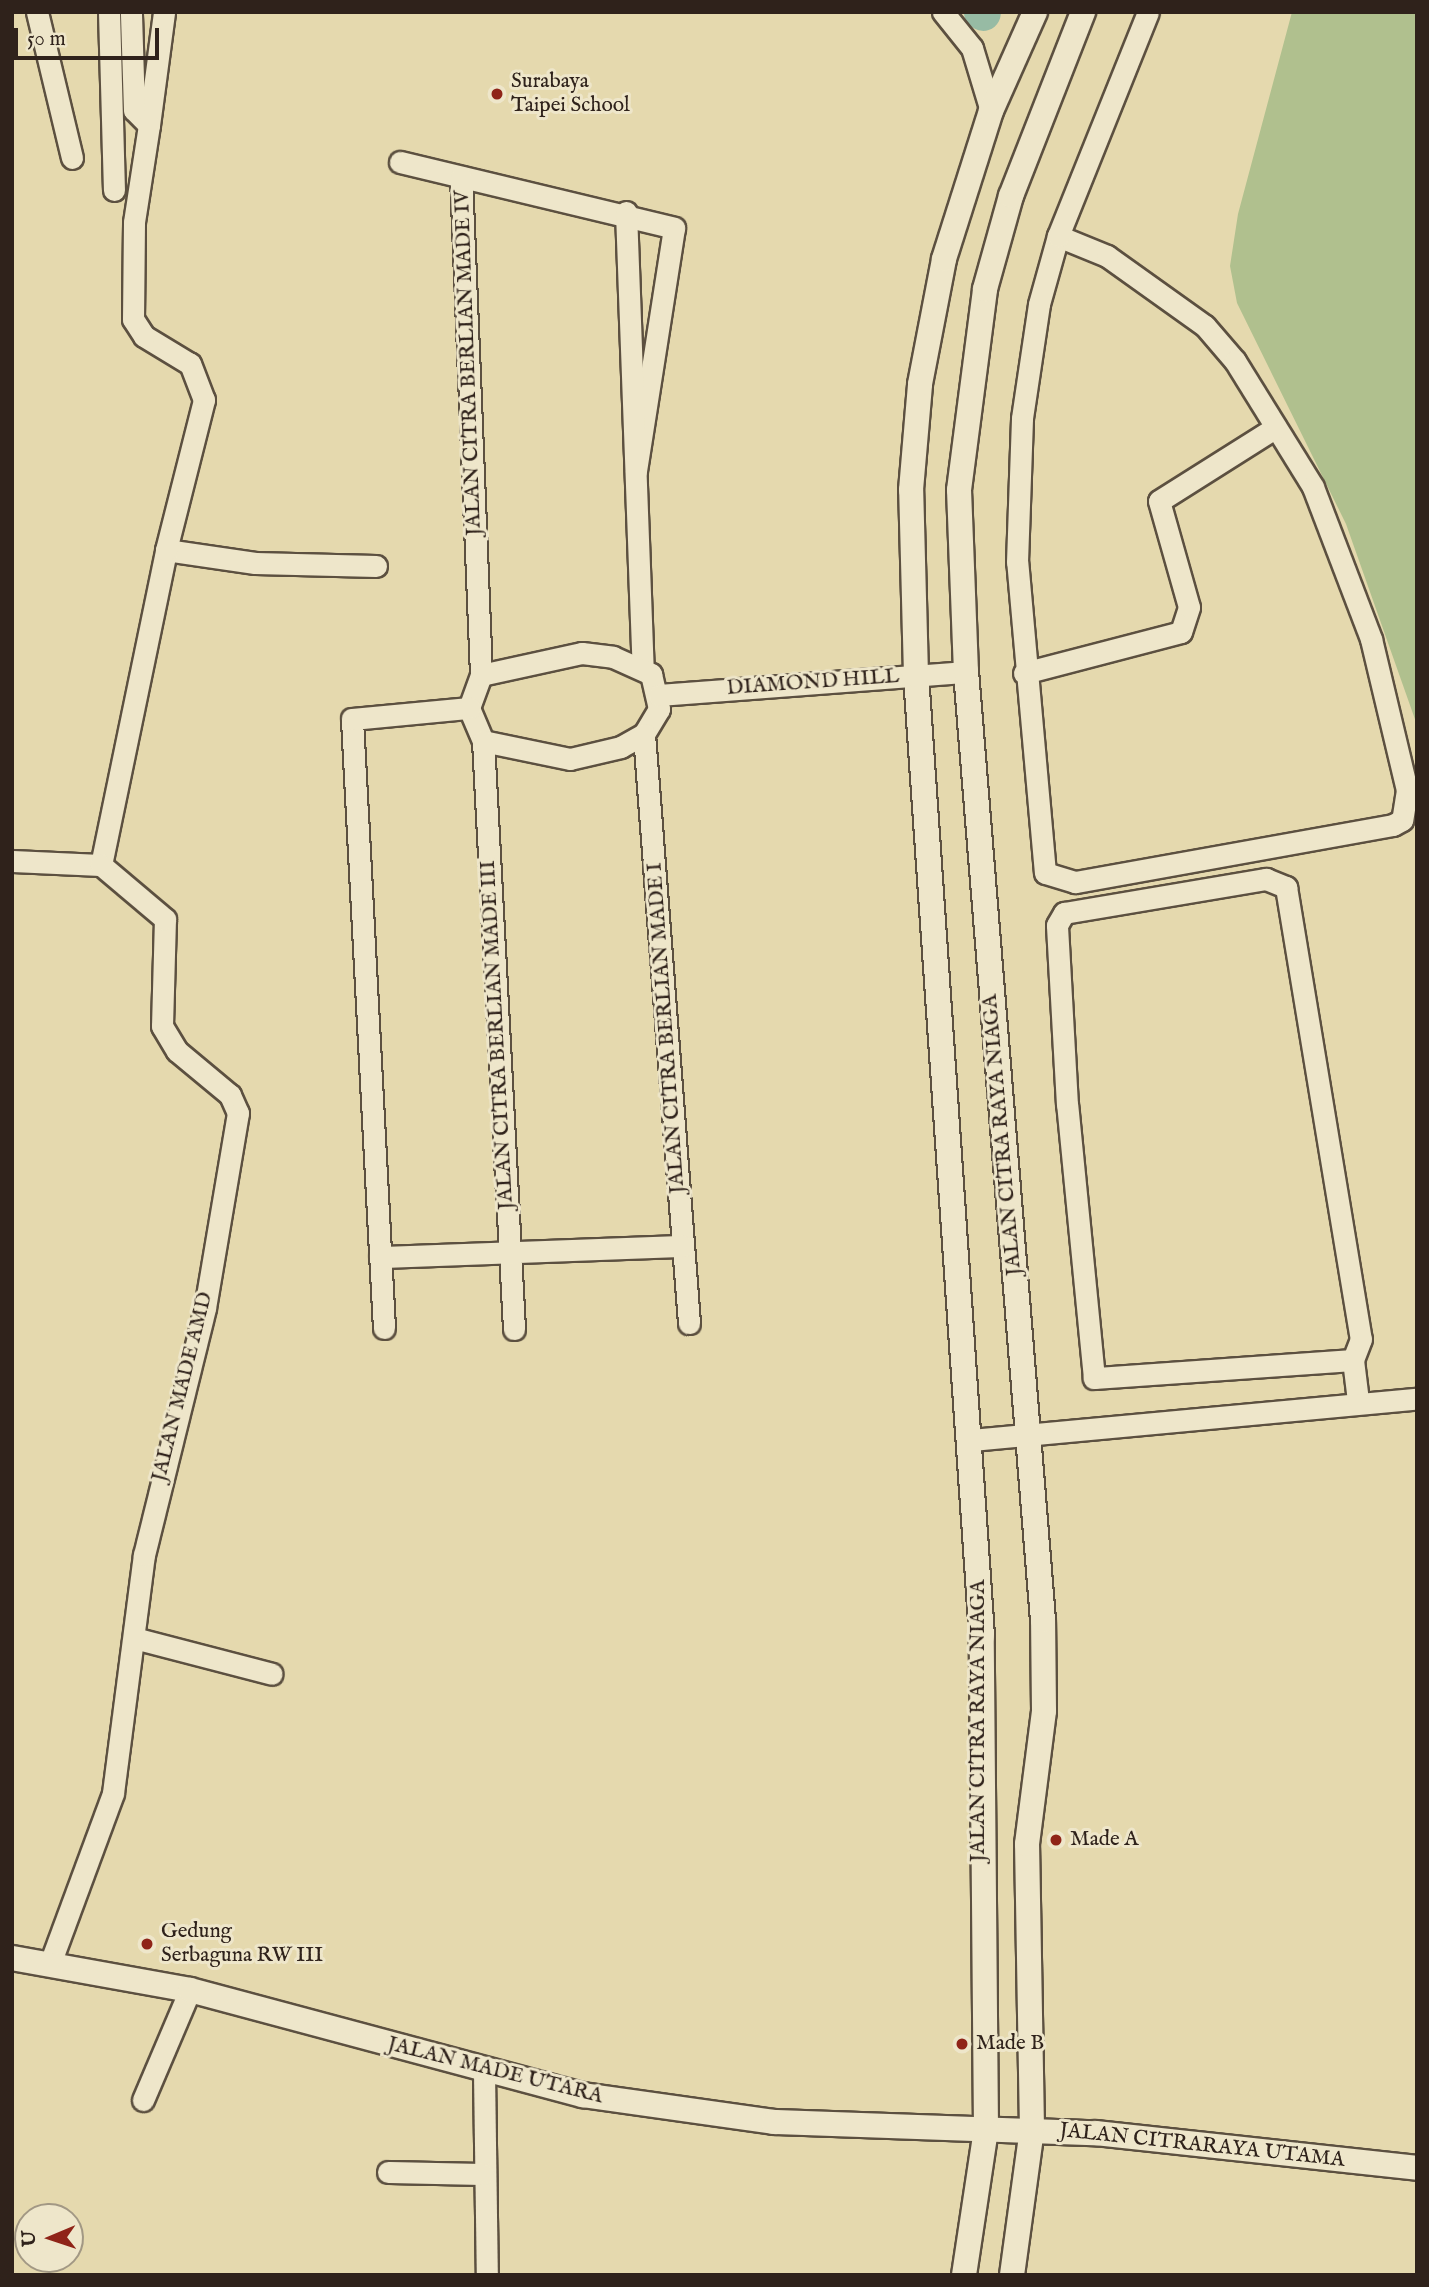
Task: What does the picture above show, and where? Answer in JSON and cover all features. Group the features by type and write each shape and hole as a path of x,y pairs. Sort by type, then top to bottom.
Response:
{"street":[{"path":"37,12 72,158"},
{"path":"109,12 114,190"},
{"path":"131,12 134,110 149,125"},
{"path":"12,861 101,865 166,550 204,400 190,364 144,336 133,318 134,222 164,12"},
{"path":"943,12 972,48 991,111"},
{"name":"JALAN CITRA RAYA NIAGA","path":"964,2275 986,2129 982,1636 971,1440 916,676 911,490 920,384 944,258 991,111 1035,12"},
{"name":"JALAN CITRA RAYA NIAGA","path":"1012,2275 1032,2129 1027,1844 1044,1711 1044,1620 966,672 960,490 967,403 985,289 1011,196 1083,12"},
{"path":"1058,236 1107,256 1173,298 1235,361 1313,486 1371,639 1407,790 1402,820 1058,881 1045,873 1024,673 1016,486 1031,350 1058,236 1148,12"},
{"path":"400,162 461,177"},
{"name":"JALAN CITRA BERLIAN MADE IV","path":"481,675 461,177 667,223 678,236 636,472"},
{"path":"626,212 643,666 659,695 644,734 621,747 570,759 483,741 468,708 481,675 562,654 613,657 643,666"},
{"path":"1024,673 1181,632 1189,607 1160,500 1276,427"},
{"path":"166,550 256,563 376,566"},
{"name":"DIAMOND HILL","path":"659,695 966,672"},
{"path":"384,1328 352,719 468,708"},
{"name":"JALAN CITRA BERLIAN MADE I","path":"644,734 689,1323"},
{"name":"JALAN CITRA BERLIAN MADE III","path":"483,741 514,1329"},
{"name":"JALAN MADE AMD","path":"51,1961 113,1793 138,1639 144,1555 205,1308 238,1114 230,1095 177,1051 162,1026 165,919 101,865"},
{"path":"1353,1360 1094,1378 1067,1105 1057,925 1064,914 1266,879 1286,887 1361,1339 1353,1360 1358,1401"},
{"path":"380,1257 509,1250 683,1246"},
{"path":"971,1440 1358,1401 1417,1399"},
{"path":"138,1639 272,1674"},
{"name":"JALAN MADE UTARA","path":"12,1958 51,1961 190,1990 484,2072 583,2095 774,2122 986,2129"},
{"path":"143,2100 190,1990"},
{"path":"484,2072 483,2174 487,2275"},
{"name":"JALAN CITRARAYA UTAMA","path":"986,2129 1032,2129 1417,2168"},
{"path":"388,2172 483,2174"}],"green space":[{"path":"1292,12 1417,12 1417,725 1346,524 1237,303 1230,266 1238,214"}],"place":[{"name":"Surabaya Taipei School","path":"497,94"},
{"name":"Made A","path":"1056,1840"},
{"name":"Gedung Serbaguna RW III","path":"147,1944"},
{"name":"Made B","path":"962,2044"}]}
